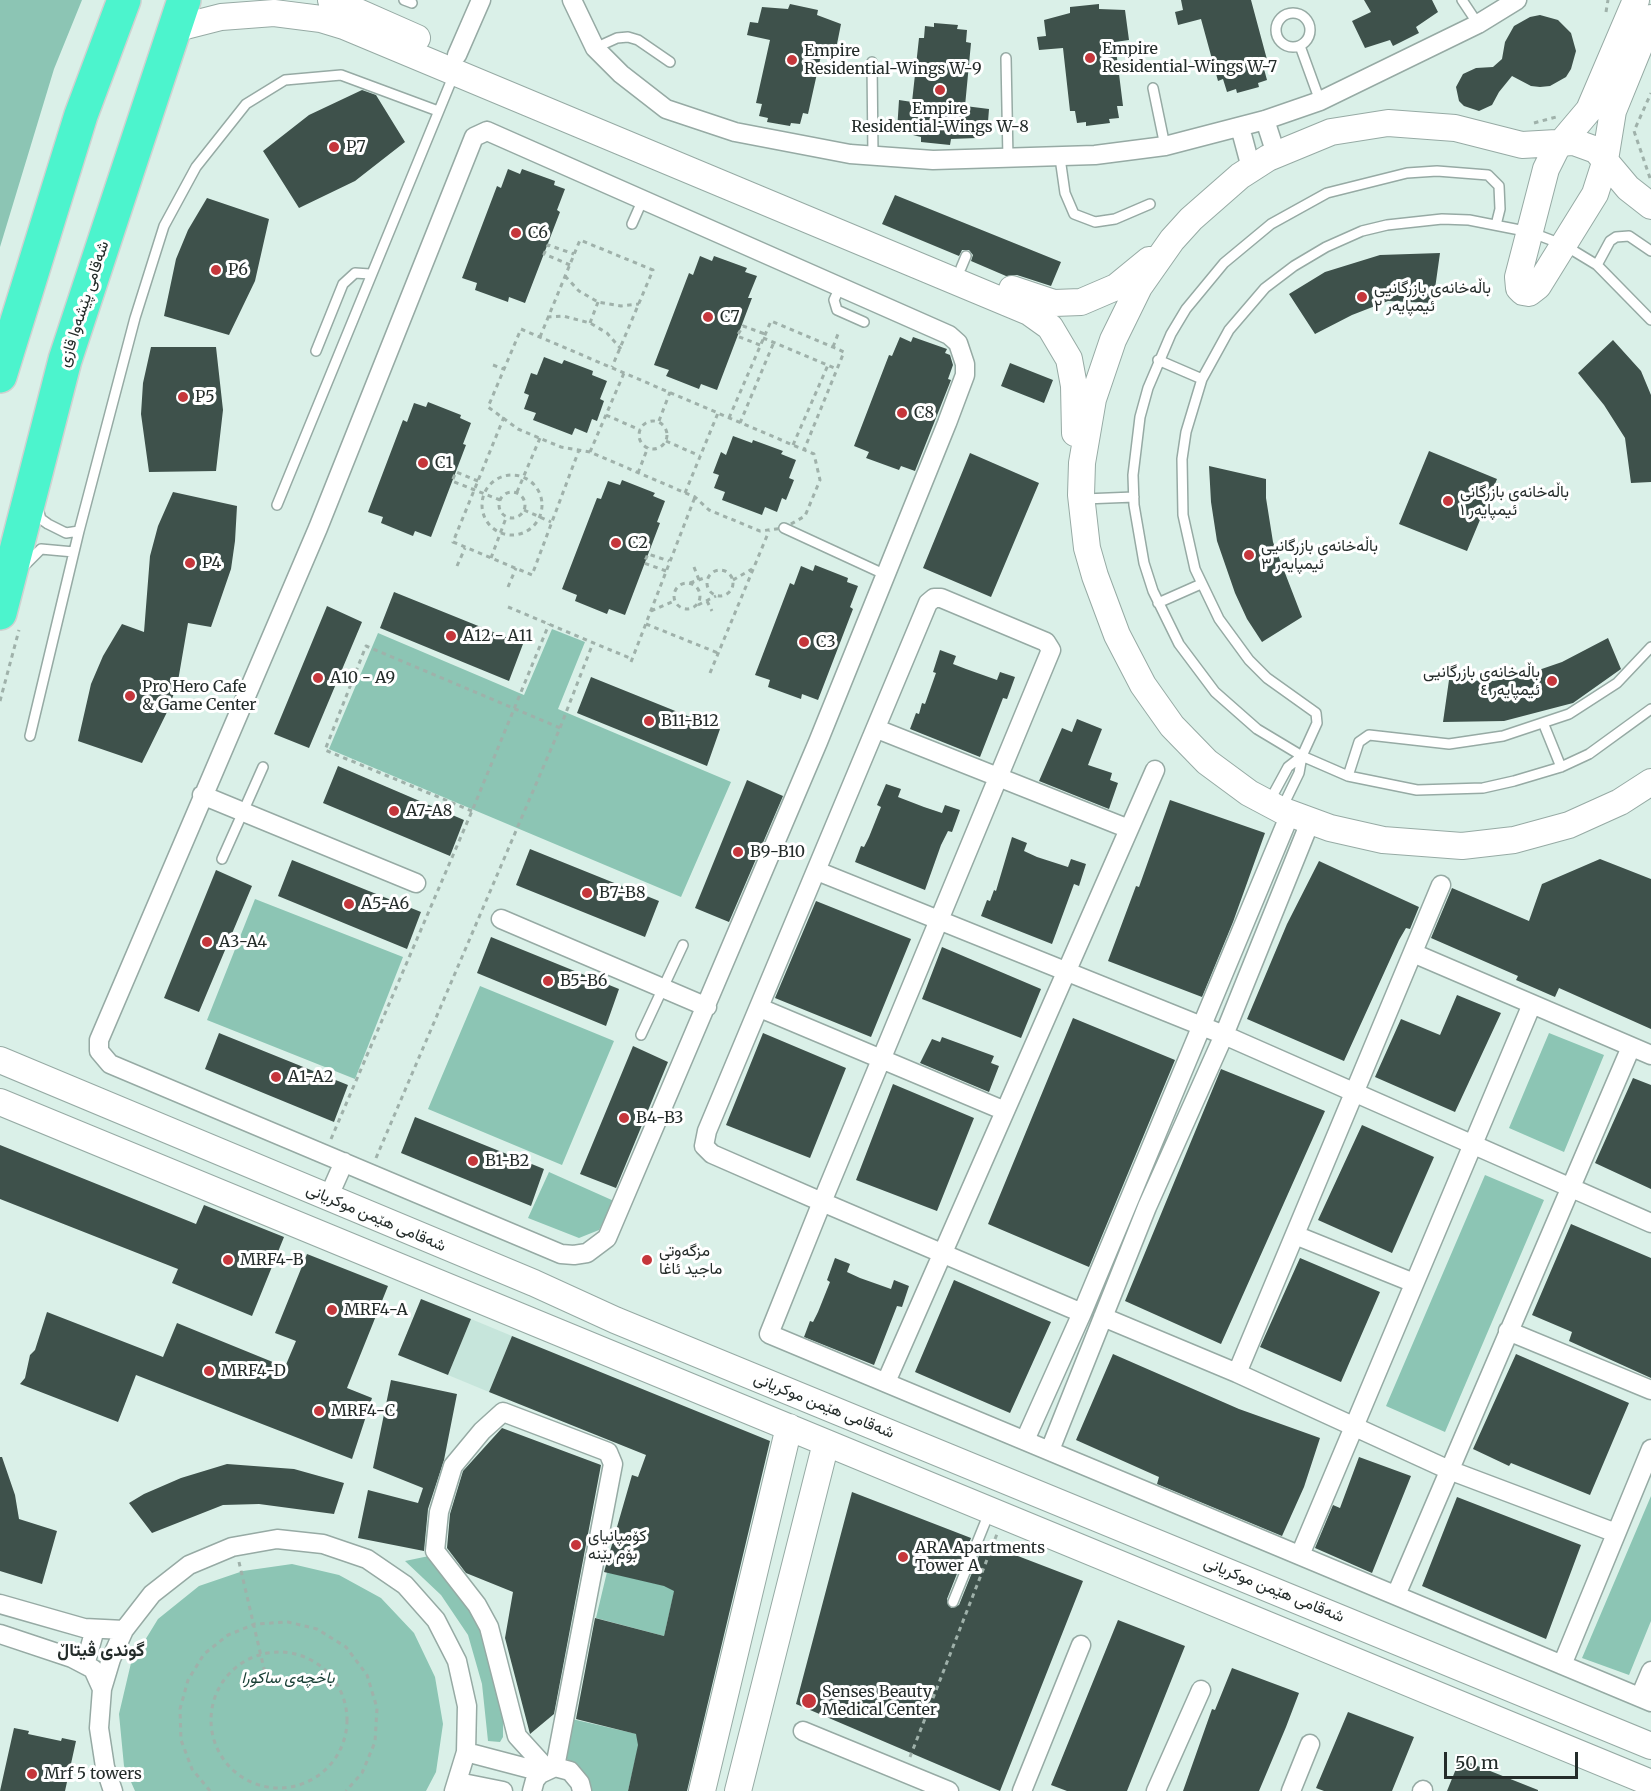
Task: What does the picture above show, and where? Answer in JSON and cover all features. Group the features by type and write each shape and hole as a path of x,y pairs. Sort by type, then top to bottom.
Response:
{"highway":[{"path":"0,376 81,115 124,0"},
{"name":"شەقامی پێشەوا قازی","path":"8,613 35,477 65,360 179,15"}],"street":[{"path":"454,67 481,0"},
{"path":"572,0 595,48 621,74 666,110 735,132 873,156 933,160 1060,158 1165,146 1240,127 1320,100 1478,24 1517,0"},
{"path":"179,15 221,17 246,14 288,14 326,6 454,67 964,262 1041,301 1081,302 1116,287 1172,240 1213,197 1251,168 1276,154 1331,132 1388,123 1455,128 1510,143 1533,146 1589,110 1636,0"},
{"path":"326,6 344,26 1034,316 1058,338 1070,365 1075,405 1074,456 1087,548 1117,635 1143,685 1189,745 1229,780 1287,812 1409,844 1435,846 1488,844 1542,834 1569,825 1620,802 1651,782"},
{"path":"1561,129 1546,169 1517,283 1524,292 1534,291 1595,194 1605,158 1613,111 1651,18"},
{"path":"1265,120 1276,154"},
{"path":"1240,127 1251,168"},
{"path":"1561,129 1605,158 1615,174 1644,202"},
{"path":"482,132 492,132 840,287 949,335 958,343 965,364 965,375 886,575 707,1007 607,1238 587,1252 561,1254 110,1064 99,1051 99,1040 322,518 474,137 482,132"},
{"path":"1081,497 1087,431 1102,369 1139,287 1172,240"},
{"path":"1082,1313 943,1254 822,1202 712,1154 704,1146 707,1131 928,603 934,598 941,598 1046,642 1051,650 822,1202 769,1334 1645,1700 1651,1671"},
{"path":"877,729 1129,829"},
{"path":"886,1382 1155,770"},
{"path":"202,795 416,883"},
{"path":"1025,1440 1082,1313 1203,1026 1269,864 1287,812"},
{"path":"1050,1450 1147,1207 1224,1035 1289,874 1287,812"},
{"path":"1269,864 1289,874"},
{"path":"817,871 1203,1026 1651,1223"},
{"path":"1237,1373 1441,885"},
{"path":"501,919 707,1007"},
{"path":"1413,953 1651,1055"},
{"path":"1300,1555 1532,1004"},
{"path":"760,1008 1005,1111"},
{"path":"1396,1595 1631,1047"},
{"name":"شەقامی هێمن موکریانی","path":"0,1060 581,1305 1651,1746"},
{"path":"70,1130 83,1095"},
{"name":"شەقامی هێمن موکریانی","path":"0,1102 789,1427 995,1519 1415,1685 1651,1783"},
{"path":"328,1198 344,1162"},
{"path":"1295,1235 1414,1283"},
{"path":"567,1334 581,1305"},
{"path":"1103,1317 1237,1373 1449,1470 1616,1533"},
{"path":"1508,1331 1651,1390"},
{"path":"532,1791 535,1780 548,1770 613,1464 608,1452 503,1412 482,1431 453,1466 439,1512 435,1551 477,1605 489,1627 517,1736 548,1770"},
{"path":"702,1791 789,1427"},
{"path":"738,1791 826,1443"},
{"path":"1562,1665 1651,1449"},
{"path":"113,1791 105,1767 99,1728 102,1689 111,1659 124,1630 152,1594 189,1565 232,1546 277,1539 324,1544 367,1559 405,1585 436,1620 457,1661 467,1706 466,1752 456,1787 503,1791"},
{"path":"0,1604 84,1628 124,1630"},
{"path":"85,1665 95,1629"},
{"path":"0,1634 93,1669 102,1689"},
{"path":"1022,1791 1081,1645"},
{"path":"1415,1685 1427,1653"},
{"path":"1156,1791 1200,1690"},
{"path":"804,1731 949,1791"},
{"path":"1291,1791 1310,1744"},
{"path":"466,1752 548,1770 570,1771 580,1783 582,1791"}],"lane":[{"path":"1462,0 1478,24"},
{"path":"595,48 617,38 628,37 638,40 670,62"},
{"path":"1300,46 1320,100"},
{"path":"1006,58 1008,159"},
{"path":"872,62 873,156"},
{"path":"277,505 454,67"},
{"path":"30,736 79,531 135,318 164,226 196,167 246,104 285,80 341,75 438,111"},
{"path":"1153,88 1165,146"},
{"path":"1060,158 1065,193 1074,214 1095,222 1115,219 1150,204"},
{"path":"1496,225 1500,209 1499,186 1492,177 1484,173 1407,173 1327,193 1271,224 1224,263 1186,309 1158,360 1140,417 1135,446 1134,497 1144,563 1158,603 1179,644 1215,692 1257,729 1302,756 1348,776 1417,790 1453,790 1514,782 1561,767 1589,754 1650,711"},
{"path":"632,224 643,199"},
{"path":"1287,812 1302,756 1317,723 1316,713 1267,678 1249,660 1219,619 1202,584 1188,542 1181,487 1186,432 1202,379 1224,338 1246,308 1294,266 1326,247 1362,231 1415,221 1469,220 1530,232 1564,245 1597,265 1651,320"},
{"path":"1597,265 1610,241 1616,237 1629,236 1651,251"},
{"path":"315,351 343,284 355,273 370,274"},
{"path":"840,287 834,300 837,310 864,322"},
{"path":"1158,360 1202,379"},
{"path":"35,477 41,519 66,533 79,531"},
{"path":"1081,497 1134,497"},
{"path":"784,528 886,575"},
{"path":"8,613 17,575 41,549 74,552"},
{"path":"1158,603 1202,584"},
{"path":"1348,776 1359,742 1369,735 1449,744 1503,736 1544,725 1569,714 1603,694 1632,670 1651,647"},
{"path":"1544,725 1561,767"},
{"path":"1287,812 1288,767 1302,756"},
{"path":"222,859 263,767"},
{"path":"641,1035 683,945"},
{"path":"953,1602 995,1519"}],"path":[{"path":"1605,22 1608,0"},
{"path":"1644,202 1651,177 1634,131 1651,93"},
{"path":"1510,143 1514,131 1524,130 1546,117 1561,129"},
{"path":"540,337 580,240 639,263 653,270 612,368"},
{"path":"570,264 544,254 548,245 574,254"},
{"path":"565,276 579,291 598,302 621,306 639,304"},
{"path":"590,322 598,302"},
{"path":"547,317 563,316 590,322 607,333 621,349"},
{"path":"729,418 771,321 833,347 844,352 804,450"},
{"path":"760,345 737,336 743,326 837,369"},
{"path":"521,328 540,337 814,454 820,480 805,516 784,528 760,531 709,510 695,497 590,452 561,447 518,429 488,407 521,328"},
{"path":"833,347 838,334"},
{"path":"740,423 774,342"},
{"path":"493,365 504,369"},
{"path":"793,445 828,365"},
{"path":"590,452 624,373"},
{"path":"658,422 670,393"},
{"path":"685,493 718,413"},
{"path":"606,415 640,430"},
{"path":"504,417 453,542 465,548 532,575 579,450"},
{"path":"648,422 658,422 666,430 665,441 656,448 648,447 641,440 640,430 648,422"},
{"path":"517,492 540,438"},
{"path":"665,441 700,456"},
{"path":"638,473 648,447"},
{"path":"478,481 456,472 452,481 500,500"},
{"path":"501,477 524,477 533,482 540,492 543,504 541,517 534,527 524,534 512,536 501,534 485,518 482,506 484,493 501,477"},
{"path":"517,492 524,500 524,510 517,517 507,517 499,509 500,500 506,493 517,492"},
{"path":"507,607 632,661 695,497"},
{"path":"524,510 551,522"},
{"path":"491,558 507,517"},
{"path":"710,673 769,530"},
{"path":"457,566 465,548"},
{"path":"666,571 644,563 648,554 670,561"},
{"path":"694,567 699,580"},
{"path":"508,587 516,568"},
{"path":"675,601 685,609 696,606 729,592 733,580 754,569"},
{"path":"675,601 677,588 719,570 729,573 733,580"},
{"path":"708,576 708,590 717,596"},
{"path":"689,583 699,590 700,598 696,606"},
{"path":"651,611 675,601"},
{"path":"706,601 712,611"},
{"path":"0,700 8,613"},
{"path":"324,1154 472,811 549,624"},
{"path":"646,624 718,653"},
{"path":"370,1173 560,728 593,643"},
{"path":"472,811 325,750 366,646 560,728"},
{"path":"904,1772 995,1519"},
{"path":"232,1546 243,1571 268,1686"},
{"path":"210,1791 192,1768 181,1740 180,1709 188,1680 204,1654 228,1635 255,1624 288,1622 317,1629 346,1647 367,1675 377,1708 375,1742 362,1773 346,1791"},
{"path":"284,1651 305,1656 324,1668 338,1684 346,1704 347,1726 342,1747 330,1766 314,1780 291,1788 268,1788 245,1780 227,1766 214,1746 209,1723 212,1700 223,1679 240,1663 262,1653 284,1651"}],"shaded area":[{"path":"471,1319 512,1336 489,1392 448,1375"}],"green space":[{"path":"0,0 82,0 54,69 0,247"},
{"path":"552,629 585,642 558,709 731,782 681,897 329,749 378,633 524,695"},
{"path":"255,899 403,957 355,1079 207,1020"},
{"path":"480,986 614,1041 562,1165 428,1109"},
{"path":"1549,1033 1604,1055 1564,1152 1509,1128"},
{"path":"549,1172 614,1201 599,1230 579,1238 528,1218"},
{"path":"1485,1175 1544,1200 1445,1432 1386,1406"},
{"path":"1651,1496 1651,1621 1629,1675 1582,1658"},
{"path":"429,1556 457,1588 481,1630 503,1720 503,1737 500,1742 488,1741 482,1684 468,1635 441,1595 405,1561"},
{"name":"باخچەی ساکورا","path":"292,1564 339,1575 381,1598 414,1633 435,1677 443,1724 436,1772 426,1791 135,1791 124,1766 119,1714 131,1663 158,1619 199,1586 243,1571"},
{"path":"607,1572 675,1588 664,1636 596,1618"},
{"path":"572,1719 641,1735 628,1791 587,1791 574,1765 563,1756"}],"building":[{"path":"1181,0 1251,0 1269,67 1264,69 1267,80 1258,83 1259,87 1237,93 1236,89 1227,92 1223,79 1218,81 1201,19 1178,25 1175,12 1183,10"},
{"path":"1364,0 1432,0 1438,12 1416,27 1419,33 1393,46 1390,40 1365,48 1352,21 1371,12"},
{"name":"Empire Residential-Wings W-9","path":"790,4 818,10 817,15 841,24 835,54 822,51 808,114 803,113 800,124 791,123 790,126 767,122 768,118 759,116 762,104 756,103 770,40 747,35 750,22 758,23 762,7 788,9"},
{"name":"Empire Residential-Wings W-7","path":"1099,4 1099,9 1125,10 1129,40 1115,42 1123,106 1117,106 1119,118 1109,119 1110,123 1086,126 1086,122 1077,123 1075,111 1070,111 1063,48 1039,50 1037,37 1046,36 1044,20 1070,13 1070,7"},
{"path":"1540,15 1558,20 1571,33 1576,51 1566,77 1550,86 1540,87 1531,86 1512,76 1492,105 1479,111 1464,106 1459,101 1456,87 1463,74 1476,68 1493,67 1502,59 1505,42 1514,26 1530,17"},
{"name":"Empire Residential-Wings W-8","path":"934,23 958,25 957,29 967,30 966,42 971,43 965,106 989,109 988,122 979,121 977,138 951,139 950,145 921,142 921,137 897,131 899,100 912,102 919,38 924,38 925,26 934,27"},
{"name":"P7","path":"362,90 376,95 405,142 355,181 299,208 263,151 309,115"},
{"name":"C6","path":"508,169 520,174 522,169 555,181 554,185 565,189 557,210 560,212 525,303 509,297 508,302 475,290 477,283 462,278 497,186 501,188"},
{"path":"895,195 1061,262 1051,286 1017,275 1006,276 971,261 973,255 969,250 962,250 959,256 882,224"},
{"name":"P6","path":"207,198 269,219 255,281 229,335 164,316 176,259 188,230"},
{"name":"باڵەخانەی بازرگانیی ئیمپایەر ٢","path":"1440,253 1433,303 1388,301 1352,315 1315,334 1289,294 1325,272 1380,255"},
{"name":"C7","path":"700,256 712,261 714,256 747,268 745,272 757,276 748,298 752,298 717,390 701,384 699,389 666,376 669,370 654,365 689,273 693,275"},
{"name":"C8","path":"900,337 911,342 913,337 947,349 945,353 950,355 953,365 948,379 951,380 915,471 901,466 899,470 866,458 869,452 854,446 889,355 892,356"},
{"path":"1613,340 1641,371 1651,395 1651,482 1631,483 1625,438 1604,405 1578,373"},
{"name":"P5","path":"151,347 216,347 223,410 216,471 149,472 141,414 143,383"},
{"path":"544,357 562,364 564,360 593,371 592,375 607,381 600,399 604,401 597,421 592,419 587,433 575,428 572,435 533,420 536,413 524,409 529,395 524,393 531,373 537,375"},
{"path":"1010,363 1053,380 1044,403 1001,386"},
{"name":"C1","path":"428,402 461,415 460,418 471,423 463,444 466,445 431,537 415,531 413,536 381,523 383,517 368,512 403,420 407,422 414,403 426,407"},
{"path":"733,436 752,443 753,440 783,451 781,454 796,460 789,478 794,480 786,500 782,498 777,512 765,507 762,515 722,500 725,492 714,488 719,475 713,473 721,452 726,455"},
{"name":"باڵەخانەی بازرگانی ئیمپایەر ١","path":"1429,451 1497,479 1467,551 1399,524"},
{"path":"970,453 1039,483 991,597 923,568"},
{"name":"باڵەخانەی بازرگانیی ئیمپایەر ٣","path":"1209,466 1266,479 1266,498 1273,542 1302,617 1262,642 1247,619 1235,593 1217,541 1211,502"},
{"name":"C2","path":"622,480 655,493 653,496 665,501 657,522 660,523 625,615 609,609 607,614 575,601 577,595 562,589 597,498 601,499 608,481 620,485"},
{"path":"173,492 237,506 235,541 231,569 211,627 188,623 178,681 169,708 142,763 78,741 91,684 103,656 122,624 144,632 150,556 158,526"},
{"name":"C3","path":"815,565 848,578 847,582 858,586 850,607 853,609 818,700 802,694 801,699 768,687 770,680 755,675 790,583 794,585 801,566 813,571"},
{"name":"A12 - A11","path":"394,592 523,644 509,681 380,628"},
{"name":"A10 - A9","path":"327,606 362,622 309,748 274,734"},
{"name":"باڵەخانەی بازرگانیی ئیمپایەر ٤","path":"1608,638 1621,669 1573,703 1504,721 1443,722 1449,680 1494,681 1530,673 1562,662"},
{"path":"940,650 956,656 953,664 966,669 997,680 1000,672 1015,677 1007,699 1003,698 980,757 910,729 916,713 919,714 922,703 925,704 936,673 933,672"},
{"name":"B11-B12","path":"591,677 720,729 707,766 577,713"},
{"path":"1077,719 1102,729 1088,765 1112,773 1110,780 1118,783 1109,809 1039,781 1062,728 1072,732"},
{"name":"A7-A8","path":"338,766 464,820 450,856 323,803"},
{"name":"B9-B10","path":"747,780 783,796 729,922 695,908"},
{"path":"886,784 901,789 898,797 924,807 942,813 945,805 960,810 952,832 948,831 941,845 925,890 855,862 861,846 864,847 869,837 881,807 877,805"},
{"path":"1170,800 1265,833 1233,922 1202,997 1108,961 1136,886 1139,887"},
{"path":"1012,837 1027,843 1024,851 1037,857 1068,867 1071,859 1086,864 1079,886 1074,884 1052,944 981,916 987,900 990,901 994,890 996,891"},
{"name":"B7-B8","path":"530,849 659,901 645,937 516,885"},
{"path":"1600,859 1651,879 1651,1029 1559,988 1555,997 1516,980 1518,976 1431,938 1452,888 1529,921 1542,884"},
{"name":"A5-A6","path":"292,860 421,912 407,949 278,896"},
{"path":"1319,861 1419,907 1410,929 1406,928 1399,940 1344,1061 1247,1019 1287,924"},
{"name":"A3-A4","path":"216,870 252,886 199,1012 164,998"},
{"path":"816,901 911,939 871,1037 775,998"},
{"name":"B5-B6","path":"491,937 619,989 606,1026 477,973"},
{"path":"942,947 1041,989 1021,1038 922,999"},
{"path":"1457,995 1501,1013 1455,1112 1375,1077 1401,1019 1440,1035"},
{"path":"1073,1018 1175,1060 1089,1267 988,1224"},
{"name":"A1-A2","path":"219,1033 348,1085 334,1122 205,1069"},
{"path":"763,1033 846,1068 810,1158 726,1125"},
{"path":"942,1037 994,1056 991,1063 999,1066 989,1092 920,1063 932,1039 940,1042"},
{"name":"B4-B3","path":"633,1046 668,1062 616,1188 580,1174"},
{"path":"1221,1069 1325,1111 1221,1344 1125,1301"},
{"path":"1633,1078 1651,1085 1651,1189 1595,1163"},
{"path":"893,1084 974,1118 937,1211 856,1180"},
{"name":"B1-B2","path":"415,1117 544,1169 531,1206 401,1153"},
{"path":"1362,1125 1434,1157 1392,1253 1318,1220"},
{"path":"0,1145 196,1224 204,1205 284,1237 252,1316 172,1283 178,1269 0,1199"},
{"path":"1571,1224 1651,1258 1651,1378 1569,1341 1572,1332 1532,1315"},
{"path":"307,1254 388,1286 347,1388 372,1398 352,1459 136,1375 118,1422 20,1384 25,1378 30,1355 35,1350 47,1312 163,1357 177,1323 285,1367 296,1341 275,1333"},
{"path":"835,1258 850,1264 847,1272 860,1278 891,1289 894,1280 909,1286 902,1307 897,1306 874,1365 804,1337 810,1321 813,1322 818,1312 830,1282 827,1280"},
{"path":"1300,1258 1380,1292 1341,1382 1260,1347"},
{"path":"954,1280 1051,1322 1010,1413 915,1372"},
{"path":"421,1299 471,1319 448,1375 398,1355"},
{"path":"512,1336 770,1441 687,1791 628,1791 638,1745 636,1734 576,1719 595,1618 664,1636 674,1591 664,1586 604,1572 632,1475 638,1477 646,1455 489,1392"},
{"path":"1113,1354 1239,1409 1320,1438 1304,1487 1282,1536 1157,1484 1159,1477 1076,1440"},
{"path":"1516,1354 1629,1403 1590,1495 1511,1463 1509,1466 1473,1449"},
{"path":"391,1380 457,1394 444,1460 428,1509 424,1551 358,1538 368,1490 418,1503 423,1488 373,1468"},
{"path":"502,1428 601,1465 554,1714 530,1734 505,1638 513,1592 466,1573 447,1548 450,1514 463,1471"},
{"path":"0,1457 2,1457 15,1495 19,1519 57,1531 42,1584 0,1571"},
{"path":"1359,1457 1411,1476 1372,1573 1315,1548 1333,1505 1340,1508"},
{"path":"227,1464 294,1469 344,1483 334,1514 259,1504 223,1505 152,1533 129,1503 181,1478"},
{"path":"852,1492 971,1538 947,1599 951,1608 959,1605 984,1543 1083,1581 1000,1791 796,1704"},
{"path":"1457,1497 1581,1545 1546,1639 1422,1586"},
{"path":"1118,1620 1185,1646 1127,1791 1067,1791 1051,1785"},
{"path":"1232,1668 1299,1693 1286,1727 1259,1791 1183,1791 1212,1709 1215,1710"},
{"path":"1348,1712 1414,1737 1392,1791 1324,1791 1316,1788"},
{"path":"14,1728 29,1731 28,1734 61,1741 62,1738 76,1741 65,1791 0,1791"},
{"path":"1460,1759 1538,1790 1538,1791 1447,1791"}],"place":[{"name":"Empire Residential-Wings W-7","path":"1090,58"},
{"name":"Empire Residential-Wings W-9","path":"792,60"},
{"name":"Empire Residential-Wings W-8","path":"940,90"},
{"name":"P7","path":"334,147"},
{"name":"C6","path":"516,233"},
{"name":"P6","path":"216,270"},
{"name":"باڵەخانەی بازرگانیی ئیمپایەر ٢","path":"1362,297"},
{"name":"C7","path":"708,317"},
{"name":"P5","path":"183,397"},
{"name":"C8","path":"902,413"},
{"name":"C1","path":"423,463"},
{"name":"باڵەخانەی بازرگانی ئیمپایەر ١","path":"1448,501"},
{"name":"C2","path":"616,543"},
{"name":"باڵەخانەی بازرگانیی ئیمپایەر ٣","path":"1249,555"},
{"name":"P4","path":"190,563"},
{"name":"A12 - A11","path":"451,636"},
{"name":"C3","path":"804,642"},
{"name":"A10 - A9","path":"318,678"},
{"name":"باڵەخانەی بازرگانیی ئیمپایەر ٤","path":"1552,681"},
{"name":"Pro Hero Cafe & Game Center","path":"130,696"},
{"name":"B11-B12","path":"649,721"},
{"name":"A7-A8","path":"394,811"},
{"name":"B9-B10","path":"738,852"},
{"name":"B7-B8","path":"587,893"},
{"name":"A5-A6","path":"349,904"},
{"name":"A3-A4","path":"207,942"},
{"name":"B5-B6","path":"548,981"},
{"name":"A1-A2","path":"276,1077"},
{"name":"B4-B3","path":"624,1118"},
{"name":"B1-B2","path":"473,1161"},
{"name":"MRF4-B","path":"228,1260"},
{"name":"مزگەوتی ماجید ئاغا","path":"647,1260"},
{"name":"MRF4-A","path":"332,1310"},
{"name":"MRF4-D","path":"209,1371"},
{"name":"MRF4-C","path":"319,1411"},
{"name":"کۆمپانیای بۆم بێنە","path":"576,1545"},
{"name":"ARA Apartments Tower A","path":"903,1557"},
{"name":"Senses Beauty Medical Center","path":"809,1701"},
{"name":"Mrf 5 towers","path":"32,1774"}],"district":[{"name":"گوندی ڤیتاڵ","path":"101,1651"}]}
